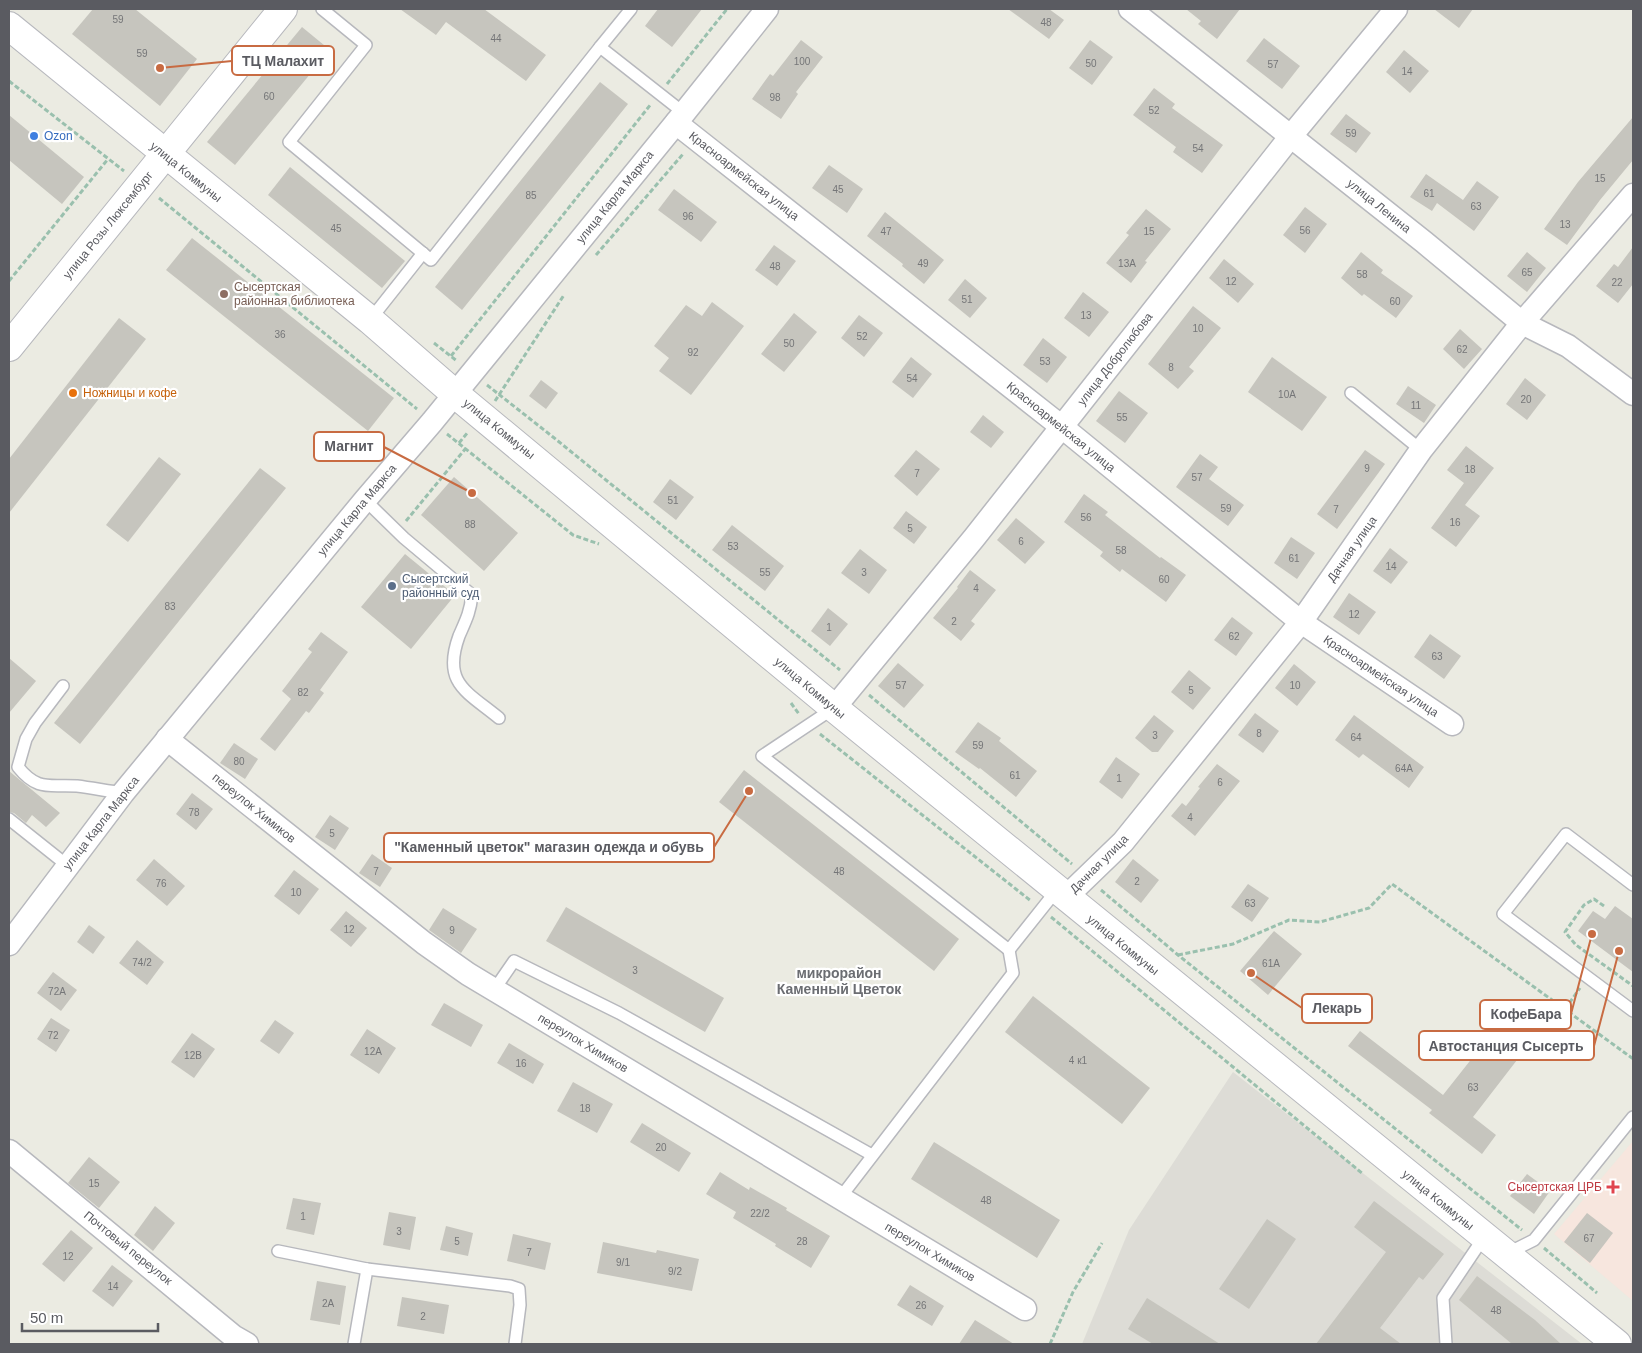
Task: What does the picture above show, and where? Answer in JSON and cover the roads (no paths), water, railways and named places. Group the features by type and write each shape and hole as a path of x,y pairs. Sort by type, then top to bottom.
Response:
{"street":[{"name":"улица Розы Люксембург","path":"9,347 283,9"},
{"name":"улица Карла Маркса","path":"9,944 123,794 365,500 432,422 767,9"},
{"name":"улица Ленина","path":"1130,9 1522,322 1568,346 1633,394"},
{"name":"улица Добролюбова","path":"834,708 974,538 1291,136 1396,9"},
{"name":"улица Коммуны","path":"9,26 165,155 370,320 463,383 482,415 834,708 1054,899 1617,1344"},
{"name":"Красноармейская улица","path":"680,118 696,139 1062,427 1301,622 1452,724"},
{"name":"Дачная улица","path":"1054,899 1085,877 1124,842 1301,622 1422,450 1522,322 1633,195"},
{"name":"переулок Химиков","path":"168,739 424,943 468,974 1025,1308"},
{"name":"Почтовый переулок","path":"9,1151 234,1336 247,1344"}],"lane":[{"path":"322,9 366,45 289,142 431,260 631,9"},
{"path":"600,47 659,94 680,118"},
{"path":"370,320 423,253"},
{"path":"1351,393 1422,450"},
{"path":"365,500 397,531 472,595 470,611 459,637 452,662 454,676 464,689 498,718"},
{"path":"63,686 35,723 26,739 18,767 24,775 37,784 54,787 76,786 123,794"},
{"path":"834,708 762,756 1009,950 1013,973 840,1198"},
{"path":"9,819 68,866"},
{"path":"1633,885 1566,834 1503,914 1633,1011"},
{"path":"1009,950 1054,899"},
{"path":"494,990 514,961 619,1013 872,1155"},
{"path":"1504,1254 1534,1240 1633,1118"},
{"path":"1446,1344 1443,1298 1484,1237"},
{"path":"278,1251 367,1269 510,1286 519,1289 520,1305 515,1344"},
{"path":"354,1344 367,1269"}],"place":[{"name":"ТЦ Малахит","path":"160,68"},
{"name":"Ozon","path":"34,136"},
{"name":"Сысертская районная библиотека","path":"224,294"},
{"name":"Ножницы и кофе","path":"73,393"},
{"name":"Магнит","path":"472,493"},
{"name":"Сысертский районный суд","path":"392,586"},
{"name":"\"Каменный цветок\" магазин одежда и обувь","path":"749,791"},
{"name":"КофеБара","path":"1592,934"},
{"name":"Автостанция Сысерть","path":"1619,951"},
{"name":"Лекарь","path":"1251,973"},
{"name":"Сысертская ЦРБ","path":"1613,1187"}],"district":[{"name":"микрорайон Каменный Цветок","path":"839,982"}]}
